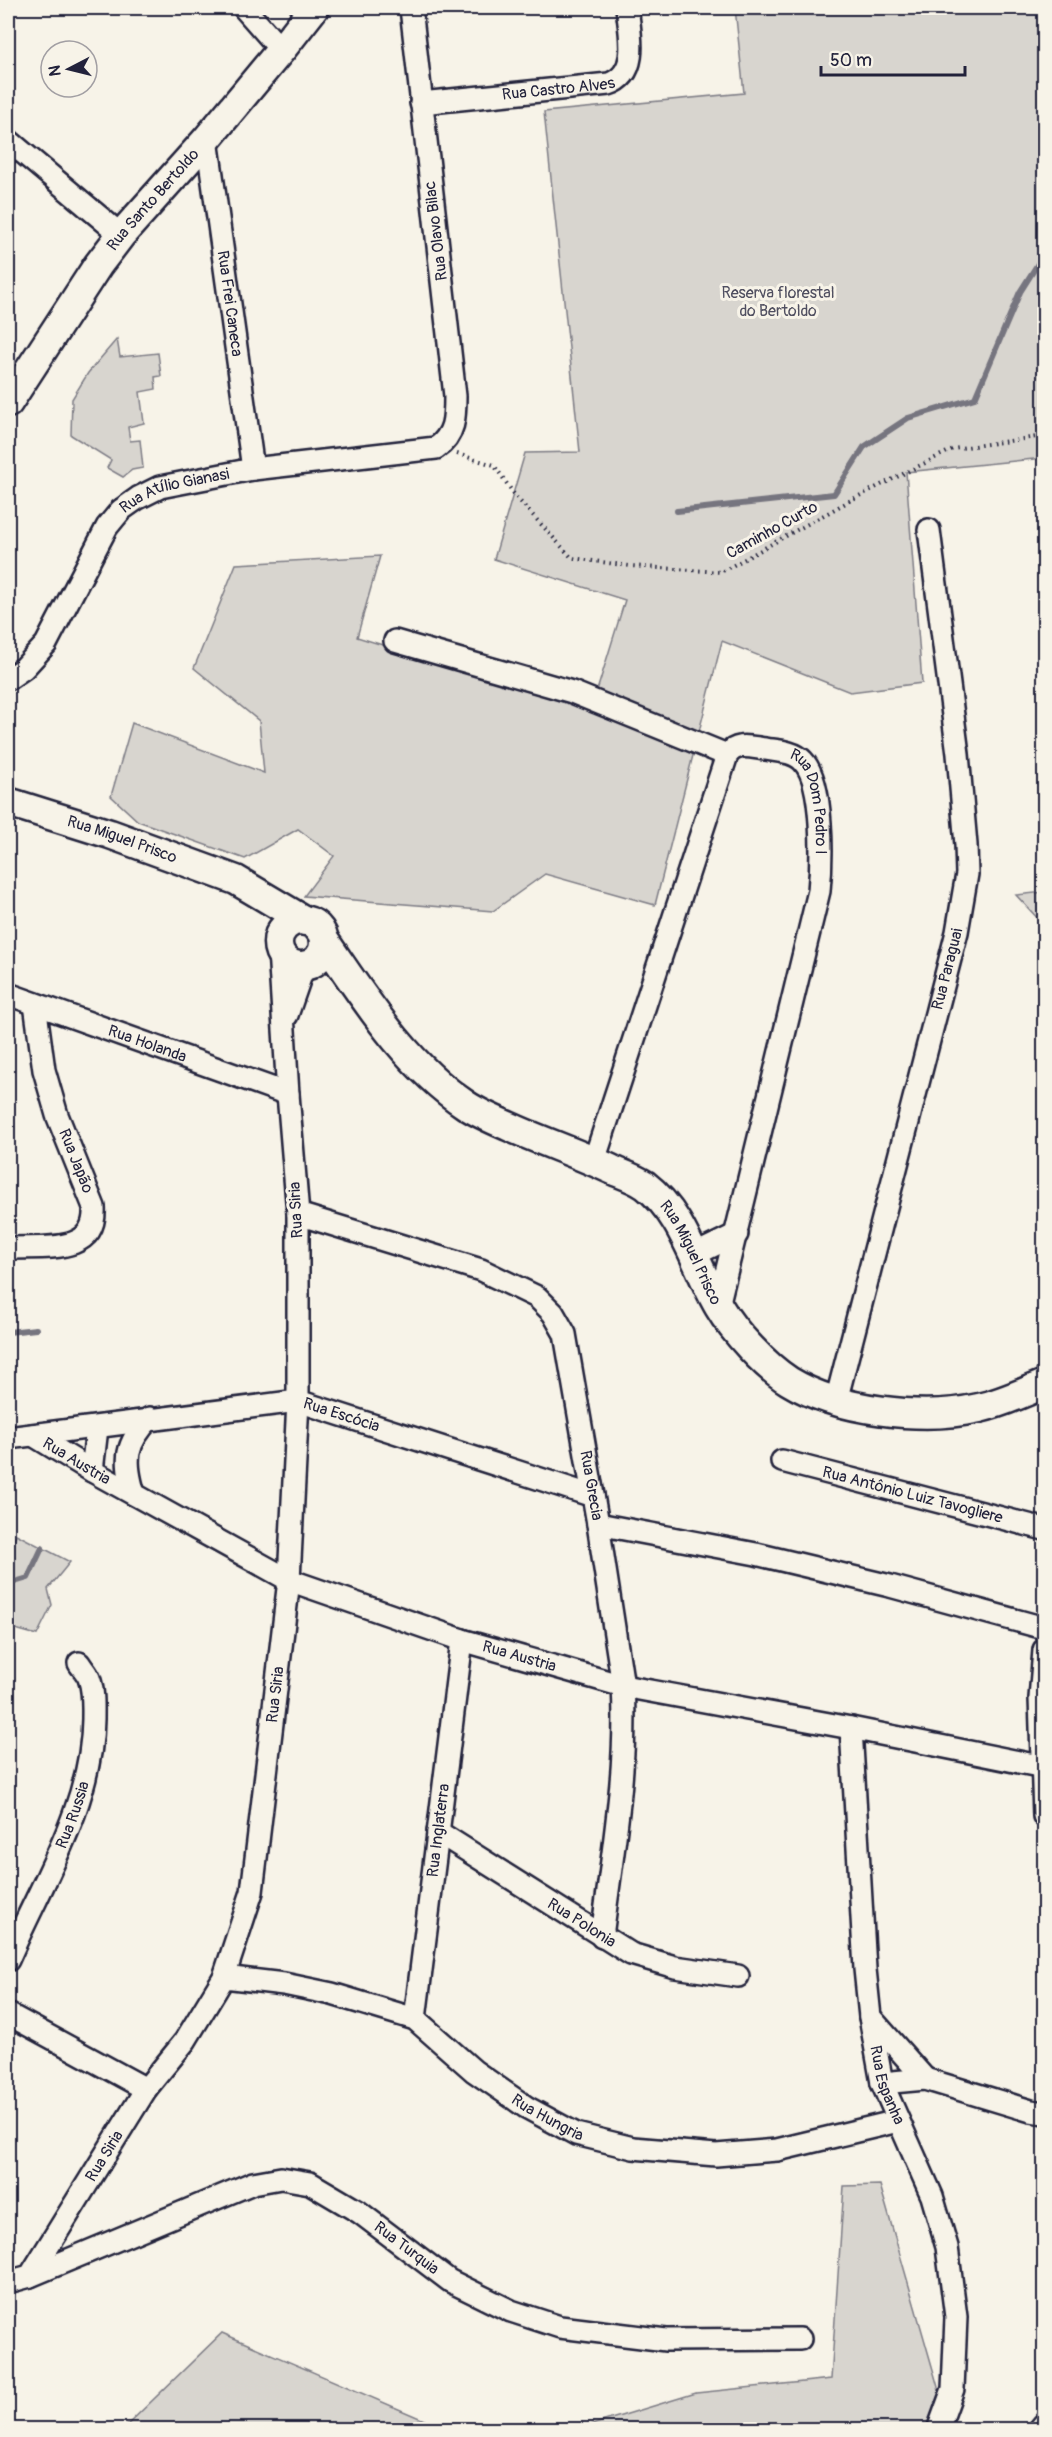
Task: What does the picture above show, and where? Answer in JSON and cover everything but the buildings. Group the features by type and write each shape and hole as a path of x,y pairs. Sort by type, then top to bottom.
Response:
{"street":[{"path":"244,8 281,50"},
{"name":"Rua Santo Bertoldo","path":"8,403 98,265 121,235 207,139 314,8"},
{"name":"Rua Olavo Bilac","path":"411,8 455,396 452,431 436,448"},
{"name":"Rua Castro Alves","path":"421,104 617,82 624,76 631,52 627,8"},
{"name":"Rua Frei Caneca","path":"207,139 254,470"},
{"path":"8,140 121,235"},
{"name":"Rua Atílio Gianasi","path":"8,680 24,668 46,644 107,527 121,510 138,498 160,487 254,470 436,448"},
{"name":"Rua Paraguai","path":"836,1401 957,932 967,874 958,754 929,530"},
{"path":"395,641 572,692 727,755 594,1161"},
{"name":"Rua Dom Pedro I","path":"718,1306 819,891 822,864 817,802 812,776 803,760 785,751 744,746 735,747 727,755"},
{"name":"Rua Miguel Prisco","path":"8,802 110,834 236,880 363,997 392,1035 427,1073 467,1106 644,1184 663,1203 675,1220 726,1319 744,1340 788,1380 836,1401 888,1411 939,1414 996,1404 1044,1384"},
{"name":"Rua Miguel Prisco","path":"236,880 288,962 311,948"},
{"path":"279,946 285,927 291,923 311,948"},
{"name":"Rua Siria","path":"30,2276 146,2089 185,2041 224,1977 252,1892 289,1581 298,1401 298,1214 279,946"},
{"name":"Rua Siria","path":"284,1028 311,948"},
{"name":"Rua Holanda","path":"8,994 288,1094"},
{"name":"Rua Japão","path":"8,1248 78,1242 90,1233 95,1219 94,1206 57,1115 44,1070 35,1004"},
{"name":"Rua Grecia","path":"298,1214 480,1270 537,1297 553,1313 565,1334 623,1686 624,1745 603,1937"},
{"path":"694,1255 737,1234"},
{"name":"Rua Escócia","path":"8,1438 97,1428 150,1418 298,1401 593,1496"},
{"path":"134,1494 128,1474 127,1456 137,1432 150,1418"},
{"path":"92,1471 97,1428"},
{"name":"Rua Austria","path":"33,1435 92,1471 289,1581 462,1640 623,1686 851,1728 1043,1767"},
{"name":"Rua Antônio Luiz Tavogliere","path":"782,1461 1044,1529"},
{"path":"598,1524 756,1554 890,1586 1044,1628"},
{"name":"Rua Inglaterra","path":"415,2019 462,1640"},
{"path":"1044,1650 1040,1698 1044,1816"},
{"name":"Rua Russia","path":"8,1960 68,1831 88,1762 93,1728 94,1698 89,1678 79,1663"},
{"name":"Rua Espanha","path":"851,1728 865,1969 870,2017 882,2083 932,2196 947,2247 956,2317 953,2389 938,2430"},
{"name":"Rua Polonia","path":"438,1832 631,1954 675,1967 738,1976"},
{"name":"Rua Hungria","path":"224,1977 284,1984 332,1994 415,2019 474,2071 526,2107 576,2134 633,2148 716,2155 777,2150 898,2121"},
{"path":"8,2014 146,2089"},
{"path":"870,2017 925,2079"},
{"path":"882,2083 925,2079 1044,2113"},
{"name":"Rua Turquia","path":"30,2276 253,2183 280,2178 310,2183 359,2212 450,2282 511,2311 560,2327 666,2340 800,2339"},
{"path":"8,2282 30,2276"},
{"path":"1039,2430 1044,2424"}],"path":[{"name":"Caminho Curto","path":"436,448 494,465 516,497 572,558 630,566 720,572 851,500 953,449 1044,436"}],"green space":[{"name":"Reserva florestal do Bertoldo","path":"735,8 1044,8 1044,458 906,472 922,683 850,692 722,641 655,905 545,874 493,911 304,896 334,856 298,829 245,859 138,821 111,796 132,723 264,773 259,721 194,668 236,564 380,556 357,637 591,710 625,600 494,559 525,453 580,452 544,112 744,93"},
{"path":"117,339 120,357 158,353 161,376 155,377 156,389 140,392 144,423 128,427 130,441 140,440 143,468 132,470 123,477 107,468 111,460 71,435 72,399 88,373"},
{"path":"1044,892 1044,925 1016,895"},
{"path":"16,1534 70,1562 48,1589 52,1605 37,1635 8,1627 8,1560"},
{"path":"880,2185 950,2429 575,2430 696,2393 831,2379 844,2186"},
{"path":"222,2333 445,2429 123,2429"}],"waterway":[{"path":"677,511 834,494 864,447 908,418 975,398 1020,292 1044,254"},
{"path":"8,1332 36,1329"},
{"path":"8,1584 28,1578 42,1548"}]}
